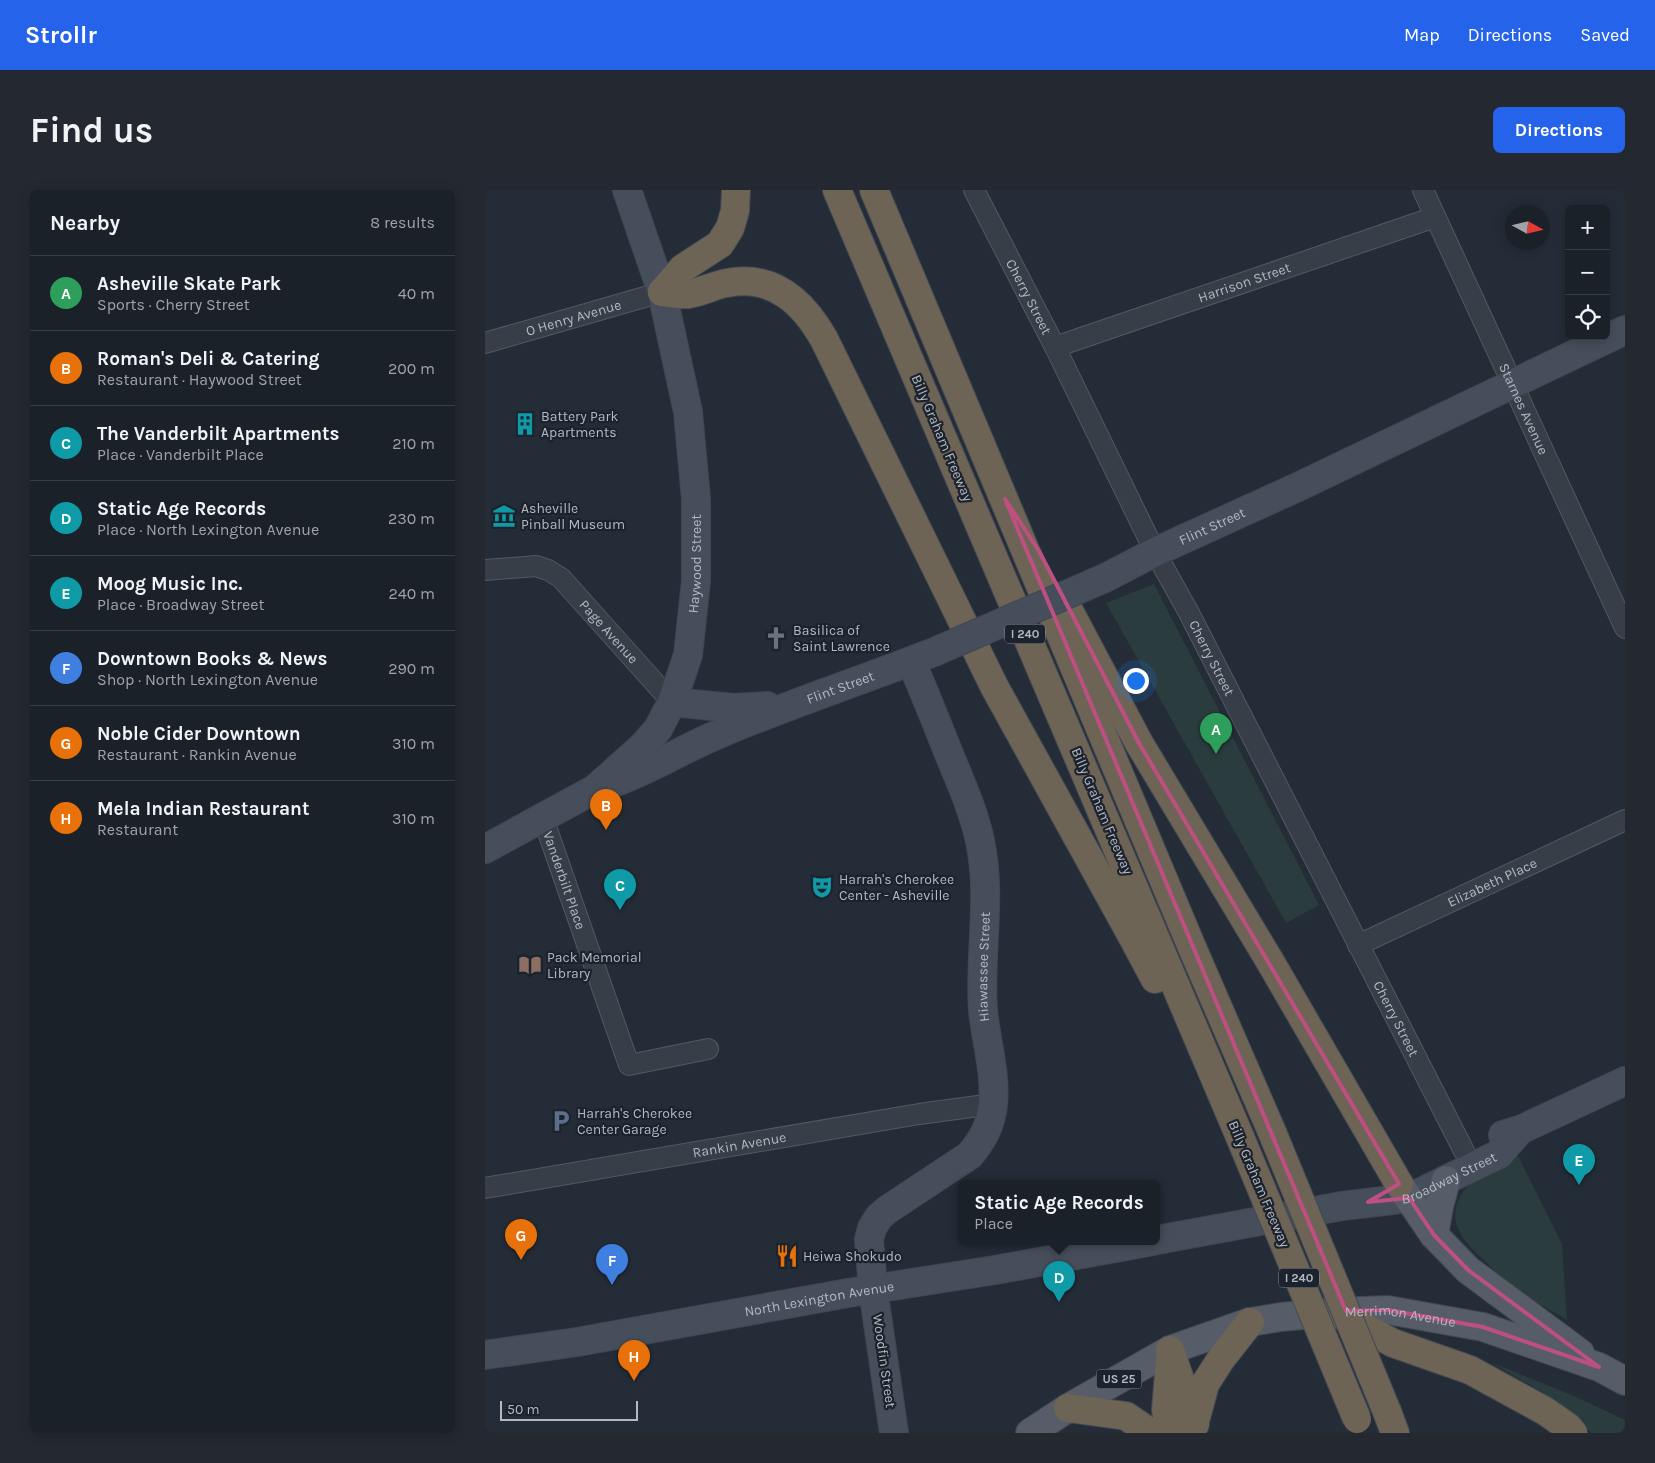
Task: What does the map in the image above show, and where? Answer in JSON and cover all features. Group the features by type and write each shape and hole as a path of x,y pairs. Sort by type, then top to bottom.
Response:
{"highway":[{"path":"662,292 683,268 719,244 730,228 735,211 736,190"},
{"name":"Billy Graham Freeway","path":"837,190 1113,836 1360,1426"},
{"name":"I 240","path":"873,190 1005,499 1191,945 1272,1132 1391,1423"},
{"path":"890,190 925,280 933,332"},
{"path":"662,292 688,294 727,283 746,282 759,284 778,289 793,298 814,322 994,686 1132,936 1164,998 1189,1056 1215,1078"},
{"path":"1005,499 1039,551 1080,633 1139,742 1266,954 1404,1191"},
{"path":"1334,1312 1393,1343 1470,1370 1545,1411 1569,1427 1573,1433"},
{"path":"1196,1427 1205,1384 1221,1359 1250,1322"},
{"path":"1171,1350 1196,1427"},
{"path":"1170,1433 1166,1410 1171,1350"},
{"path":"1068,1408 1126,1416 1151,1433"}],"main road":[{"path":"1434,1235 1446,1180"},
{"path":"1404,1191 1434,1235 1468,1270 1599,1367"},
{"name":"Merrimon Avenue","path":"1171,1350 1250,1322 1334,1312 1388,1310 1483,1327 1599,1367 1625,1381"},
{"name":"US 25","path":"1030,1433 1068,1408 1171,1350"}],"street":[{"name":"Haywood Street","path":"485,849 595,789 647,741 658,728 672,702 688,655 696,581 696,499 688,412 662,292 627,190"},
{"name":"Cherry Street","path":"974,190 1055,347 1155,552 1189,613 1464,1151"},
{"name":"Starnes Avenue","path":"1423,190 1625,628"},
{"name":"Harrison Street","path":"1055,347 1435,217"},
{"name":"O Henry Avenue","path":"485,343 662,292"},
{"name":"Flint Street","path":"595,789 631,777 691,745 720,733 791,704 922,657 1105,578 1155,552 1300,486 1511,383 1625,330"},
{"name":"Page Avenue","path":"485,570 536,566 549,570 561,578 672,702 720,733"},
{"name":"Hiawassee Street","path":"873,1289 869,1240 872,1228 879,1217 970,1154 987,1130 993,1104 993,1078 983,1011 982,959 986,909 985,872 980,839 922,657"},
{"name":"Flint Street","path":"672,702 733,708 791,704"},
{"name":"Vanderbilt Place","path":"543,818 629,1065 708,1049"},
{"name":"Elizabeth Place","path":"1358,945 1625,820"},
{"name":"Broadway Street","path":"1404,1191 1464,1151 1491,1138 1520,1130 1625,1081"},
{"name":"Rankin Avenue","path":"485,1188 919,1114 993,1104"},
{"name":"Broadway Street","path":"1160,1239 1367,1202 1446,1180 1499,1154 1520,1130"},
{"name":"North Lexington Avenue","path":"485,1356 577,1342 1131,1245"},
{"name":"Woodfin Street","path":"873,1289 894,1433"}],"highlighted area":[{"path":"1005,499 1039,551 1139,743 1399,1184 1368,1202 1409,1198 1434,1235 1468,1270 1599,1367 1483,1327 1388,1310 1346,1311"}],"shaded area":[{"path":"1154,584 1319,905 1286,923 1106,603"},
{"path":"1518,1156 1562,1244 1567,1320 1523,1294 1506,1281 1470,1246 1459,1231 1456,1223 1457,1205 1466,1188 1487,1172"},
{"path":"1490,1362 1574,1396 1625,1420 1625,1433 1591,1433 1575,1414 1542,1392"}],"place":[{"name":"Battery Park Apartments","path":"525,424"},
{"name":"Asheville Pinball Museum","path":"504,516"},
{"name":"Basilica of Saint Lawrence","path":"776,638"},
{"name":"Asheville Skate Park","path":"1216,754"},
{"name":"Roman's Deli & Catering","path":"606,830"},
{"name":"Harrah's Cherokee Center - Asheville","path":"822,887"},
{"name":"The Vanderbilt Apartments","path":"620,910"},
{"name":"Pack Memorial Library","path":"530,965"},
{"name":"Harrah's Cherokee Center Garage","path":"561,1121"},
{"name":"Moog Music Inc.","path":"1579,1185"},
{"name":"Heiwa Shokudo","path":"787,1256"},
{"name":"Noble Cider Downtown","path":"521,1260"},
{"name":"Downtown Books & News","path":"612,1285"},
{"name":"Static Age Records","path":"1059,1302"},
{"name":"Mela Indian Restaurant","path":"634,1381"}]}
